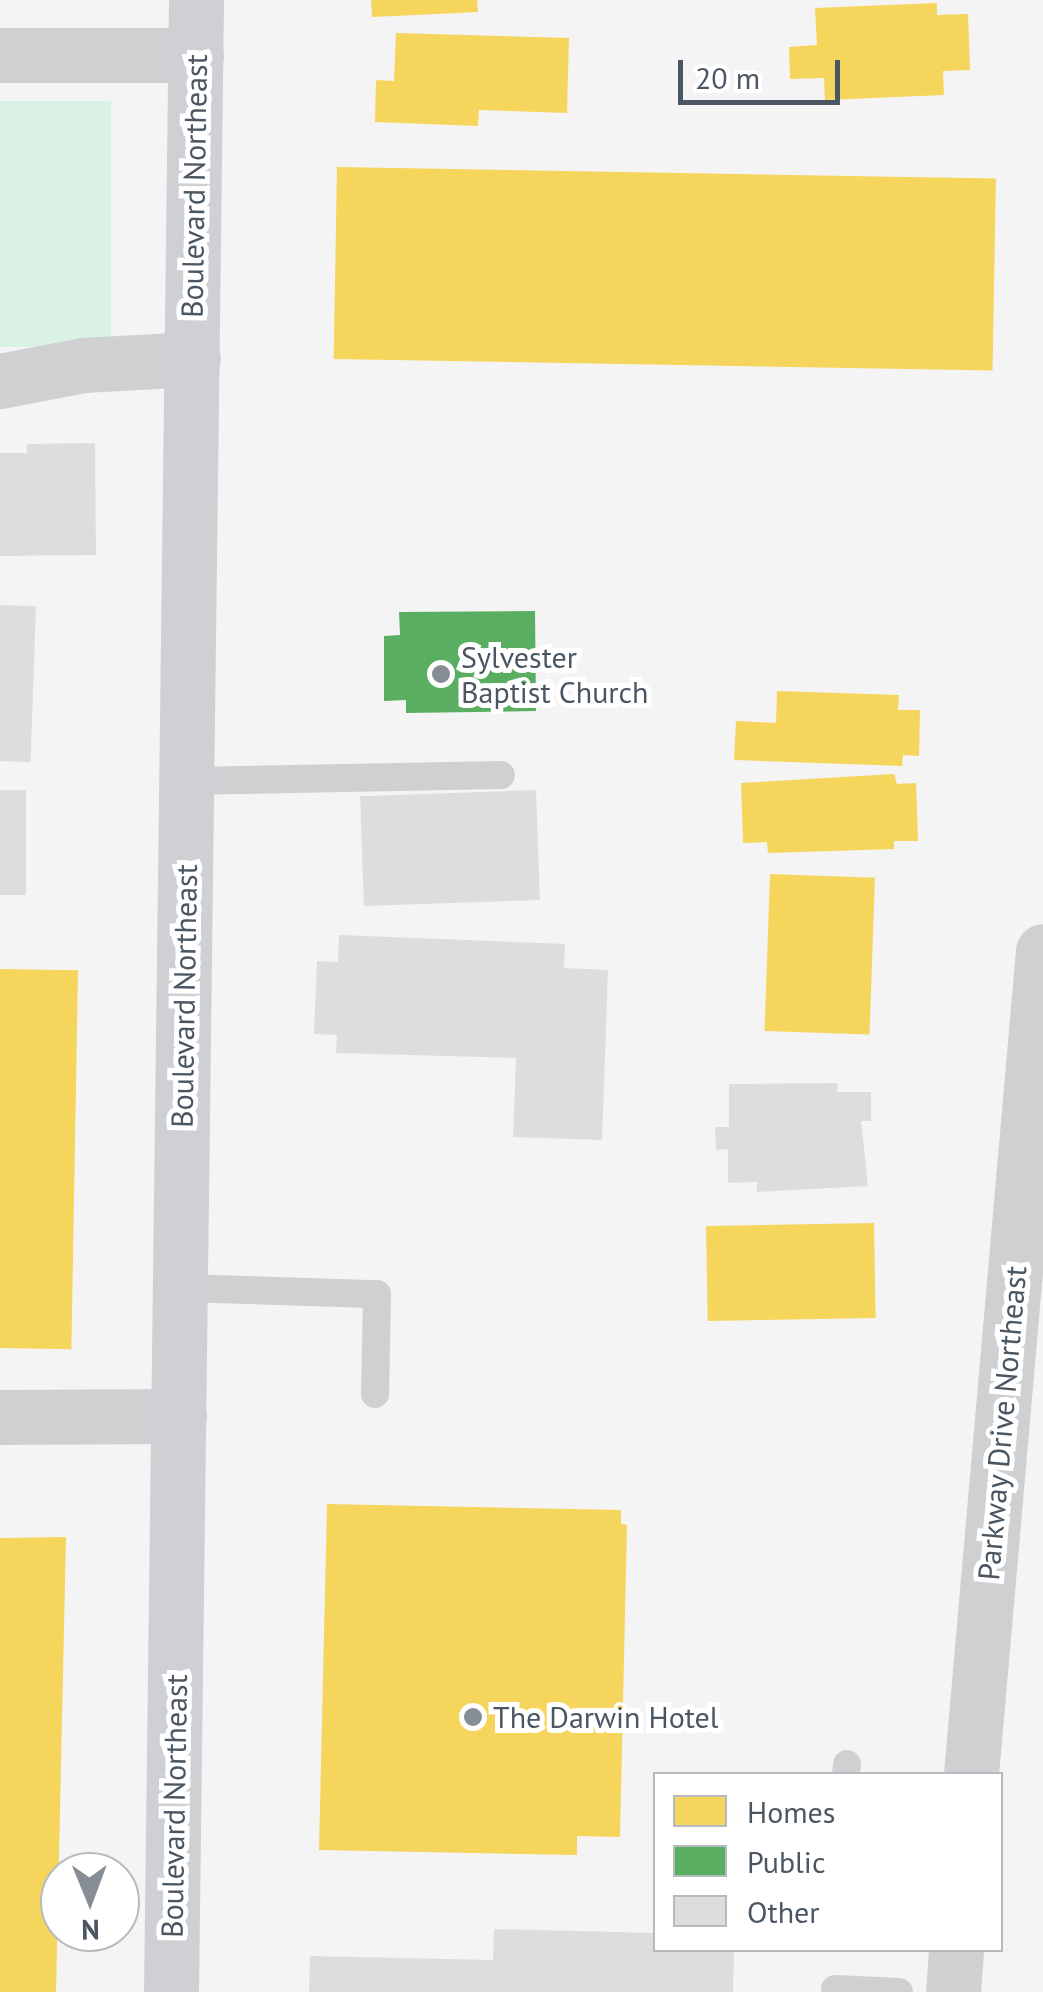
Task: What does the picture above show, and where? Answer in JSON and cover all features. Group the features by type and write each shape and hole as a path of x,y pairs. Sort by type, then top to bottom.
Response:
{"main road":[{"name":"Boulevard Northeast","path":"171,1992 196,0"}],"street":[{"path":"0,55 196,55"},
{"path":"0,381 83,365 192,359"},
{"name":"Parkway Drive Northeast","path":"971,1772 1025,1368 1043,951"},
{"path":"0,1417 180,1416"},
{"path":"952,1992 956,1952"}],"lane":[{"path":"187,780 501,775"},
{"path":"181,1288 377,1294 374,1394"},
{"path":"836,1989 899,1992"}],"green space":[{"path":"0,101 111,101 111,347 0,347"}],"building: Homes":[{"path":"371,0 477,0 478,12 372,17"},
{"path":"937,3 937,15 968,14 970,70 943,71 944,95 825,100 824,78 790,79 789,47 817,45 815,8"},
{"path":"396,33 569,38 567,113 479,110 478,126 375,122 376,80 394,81"},
{"path":"337,167 996,179 993,370 334,359"},
{"path":"777,691 899,695 898,710 920,710 919,756 903,755 902,766 734,760 736,721 776,723"},
{"path":"894,774 897,784 916,783 918,841 894,841 894,849 768,853 767,842 743,843 741,783"},
{"path":"770,874 875,878 869,1035 765,1031"},
{"path":"0,969 78,970 71,1349 0,1348"},
{"path":"874,1223 876,1318 708,1321 706,1226"},
{"path":"327,1504 621,1510 621,1524 627,1525 620,1837 577,1836 577,1855 319,1850"},
{"path":"66,1537 59,1852 40,1852 40,1952 57,1952 56,1992 0,1992 0,1538"}],"building: Public":[{"path":"535,611 536,711 406,713 406,700 384,701 384,636 400,635 399,612"}],"building: Other":[{"path":"95,443 96,555 0,556 0,453 27,453 27,444"},
{"path":"0,605 36,606 31,762 0,761"},
{"path":"0,790 26,790 26,895 0,895"},
{"path":"536,790 540,900 364,906 360,796"},
{"path":"339,935 565,944 564,968 608,970 602,1140 513,1137 516,1058 336,1053 337,1035 314,1034 317,961 338,962"},
{"path":"838,1083 837,1092 871,1092 871,1121 861,1121 868,1186 757,1192 757,1182 728,1183 728,1149 716,1150 715,1127 729,1127 729,1084"},
{"path":"494,1929 653,1933 653,1952 734,1952 733,1992 309,1992 310,1956 493,1960"}],"place":[{"name":"Sylvester Baptist Church","path":"441,674"},
{"name":"The Darwin Hotel","path":"473,1717"}]}
